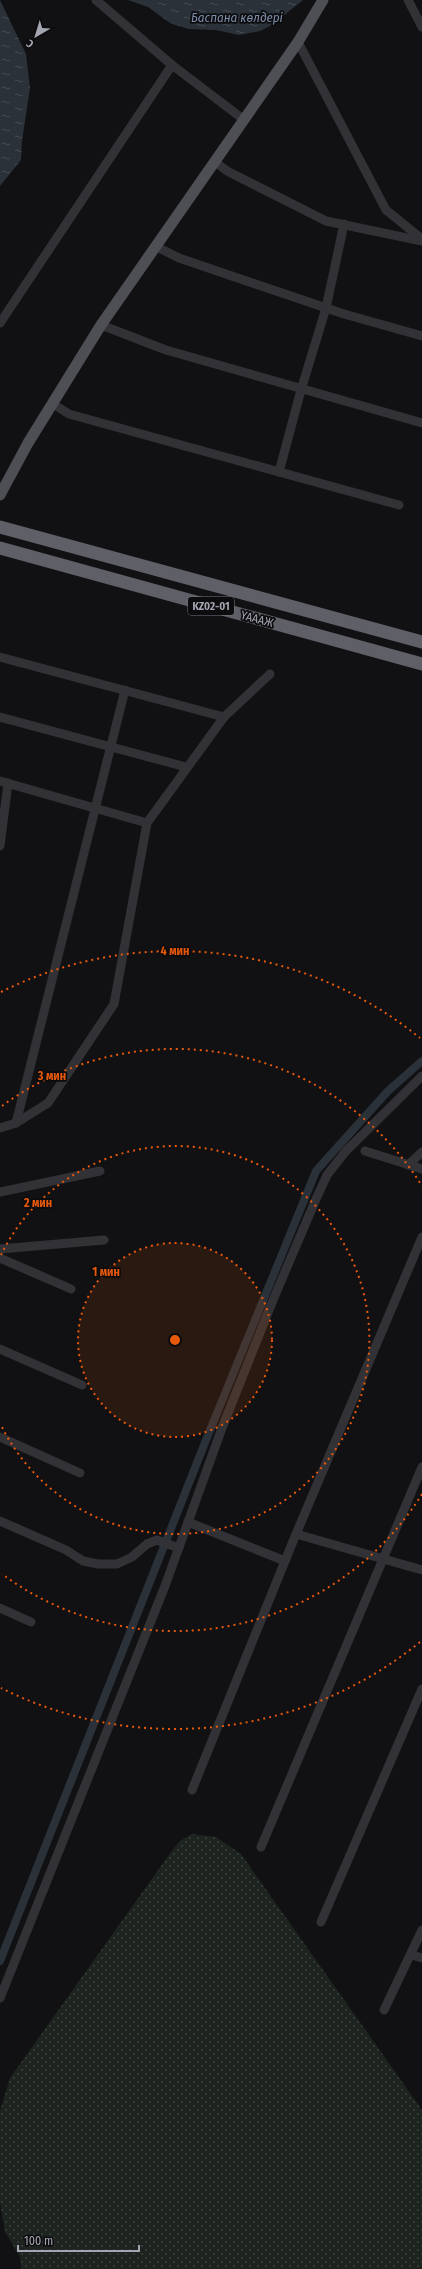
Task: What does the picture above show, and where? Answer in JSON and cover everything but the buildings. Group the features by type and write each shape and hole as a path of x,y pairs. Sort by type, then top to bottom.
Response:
{"highway":[{"name":"ҮАААЖ","path":"0,527 422,642"},
{"name":"ҮАААЖ","path":"0,548 422,664"}],"main road":[{"path":"0,495 28,443 101,325 298,42 323,0"}],"street":[{"path":"96,0 172,64 243,119"},
{"path":"408,0 422,26"},
{"path":"298,42 386,210 422,240"},
{"path":"0,323 172,64"},
{"path":"214,161 227,171 326,221 422,240"},
{"path":"279,472 300,390 326,308 344,224"},
{"path":"155,246 179,258 326,308 422,336"},
{"path":"101,325 166,350 300,390 422,423"},
{"path":"53,404 70,414 399,505"},
{"path":"0,656 224,717"},
{"path":"0,1128 16,1123 48,1103 114,1004 147,823 186,767 224,717 270,674"},
{"path":"16,1123 97,808 125,690"},
{"path":"0,717 186,767"},
{"path":"0,846 4,782 147,823"},
{"path":"0,1998 66,1838 175,1546 188,1522 273,1300 328,1175 346,1151 377,1118 422,1076"},
{"path":"365,1151 422,1169"},
{"path":"408,1165 422,1152"},
{"path":"0,1192 100,1171"},
{"path":"192,1790 296,1534 422,1237"},
{"path":"0,1249 104,1240"},
{"path":"0,1258 71,1289"},
{"path":"0,1349 82,1385"},
{"path":"0,1437 80,1473"},
{"path":"261,1847 422,1466"},
{"path":"0,1521 66,1550 83,1561 98,1564 117,1564 132,1557 148,1544 157,1540 175,1546"},
{"path":"188,1522 285,1561"},
{"path":"296,1534 422,1570"},
{"path":"0,1608 31,1622"},
{"path":"322,1922 422,1689"},
{"path":"384,2010 412,1955 422,1930"},
{"path":"412,1955 422,1958"}],"shaded area":[{"path":"192,1834 216,1837 241,1854 422,2110 422,2269 21,2269 20,2257 5,2232 0,2202 0,2111 10,2078 171,1852 180,1841"}],"water":[{"path":"0,0 26,54 30,88 22,141 21,160 0,186"},
{"name":"Баспана көлдері","path":"128,0 303,0 272,25 260,31 239,35 216,30 188,29 170,23 148,7"}],"waterway":[{"path":"0,1961 206,1440 316,1171 388,1091 422,1061"}]}
